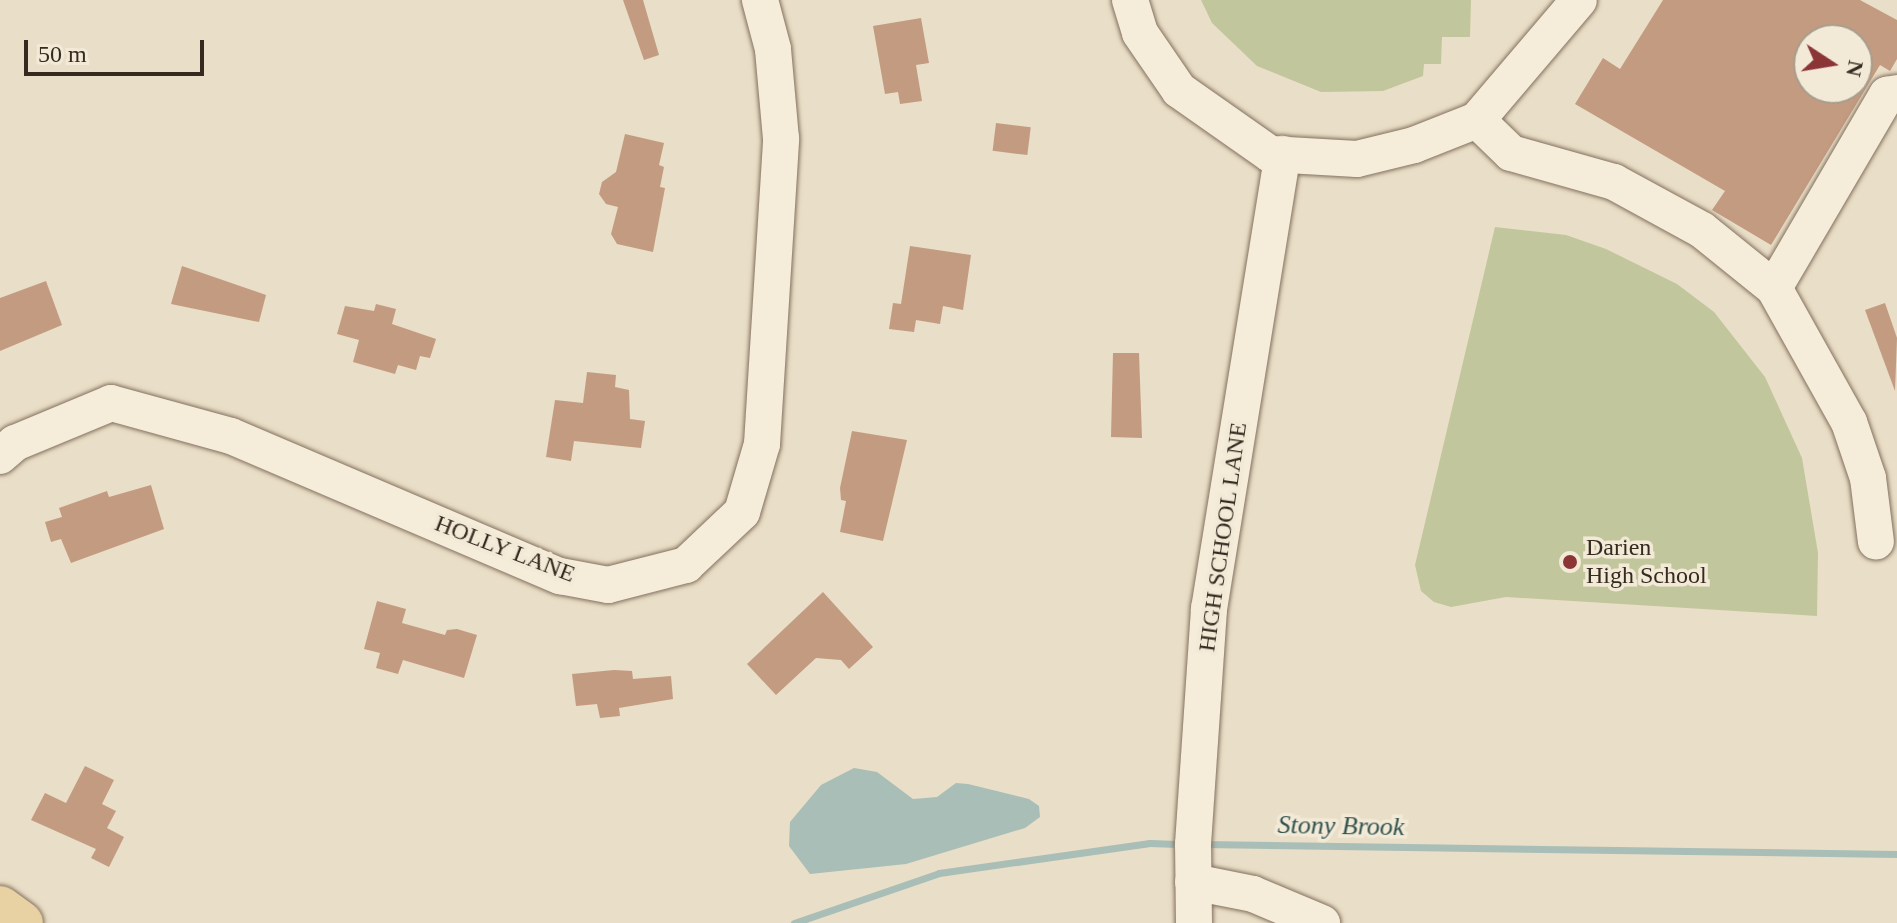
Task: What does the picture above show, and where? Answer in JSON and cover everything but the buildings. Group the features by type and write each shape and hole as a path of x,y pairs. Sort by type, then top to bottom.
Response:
{"main road":[{"path":"0,908 21,923"}],"street":[{"name":"HOLLY LANE","path":"0,456 15,443 111,403 231,436 560,576 608,585 686,565 742,512 762,444 781,139 773,49 760,0"},
{"path":"1130,0 1140,33 1179,90 1270,154 1357,159 1414,145 1477,120 1579,0"},
{"path":"1774,288 1887,95 1897,93"},
{"path":"1477,120 1511,153 1614,182 1702,230 1774,288 1849,422 1868,478 1876,542"},
{"name":"HIGH SCHOOL LANE","path":"1194,923 1193,882 1209,609 1283,154"},
{"path":"1193,882 1242,908 1322,923"}],"green space":[{"path":"1201,0 1471,0 1470,37 1442,37 1441,64 1424,64 1423,76 1383,91 1321,92 1257,66 1212,23"},
{"path":"1495,227 1566,235 1606,249 1677,284 1714,312 1765,377 1802,458 1818,553 1817,616 1506,597 1451,607 1434,602 1421,591 1415,565"}],"water":[{"path":"854,768 877,772 913,799 937,797 956,783 968,784 1029,799 1039,806 1040,817 1025,828 906,864 810,874 789,846 790,822 821,785"}],"waterway":[{"name":"Stony Brook","path":"794,923 939,873 1150,843 1183,844"},
{"name":"Stony Brook","path":"1203,844 1897,854"}],"place":[{"name":"Darien High School","path":"1570,562"}]}
